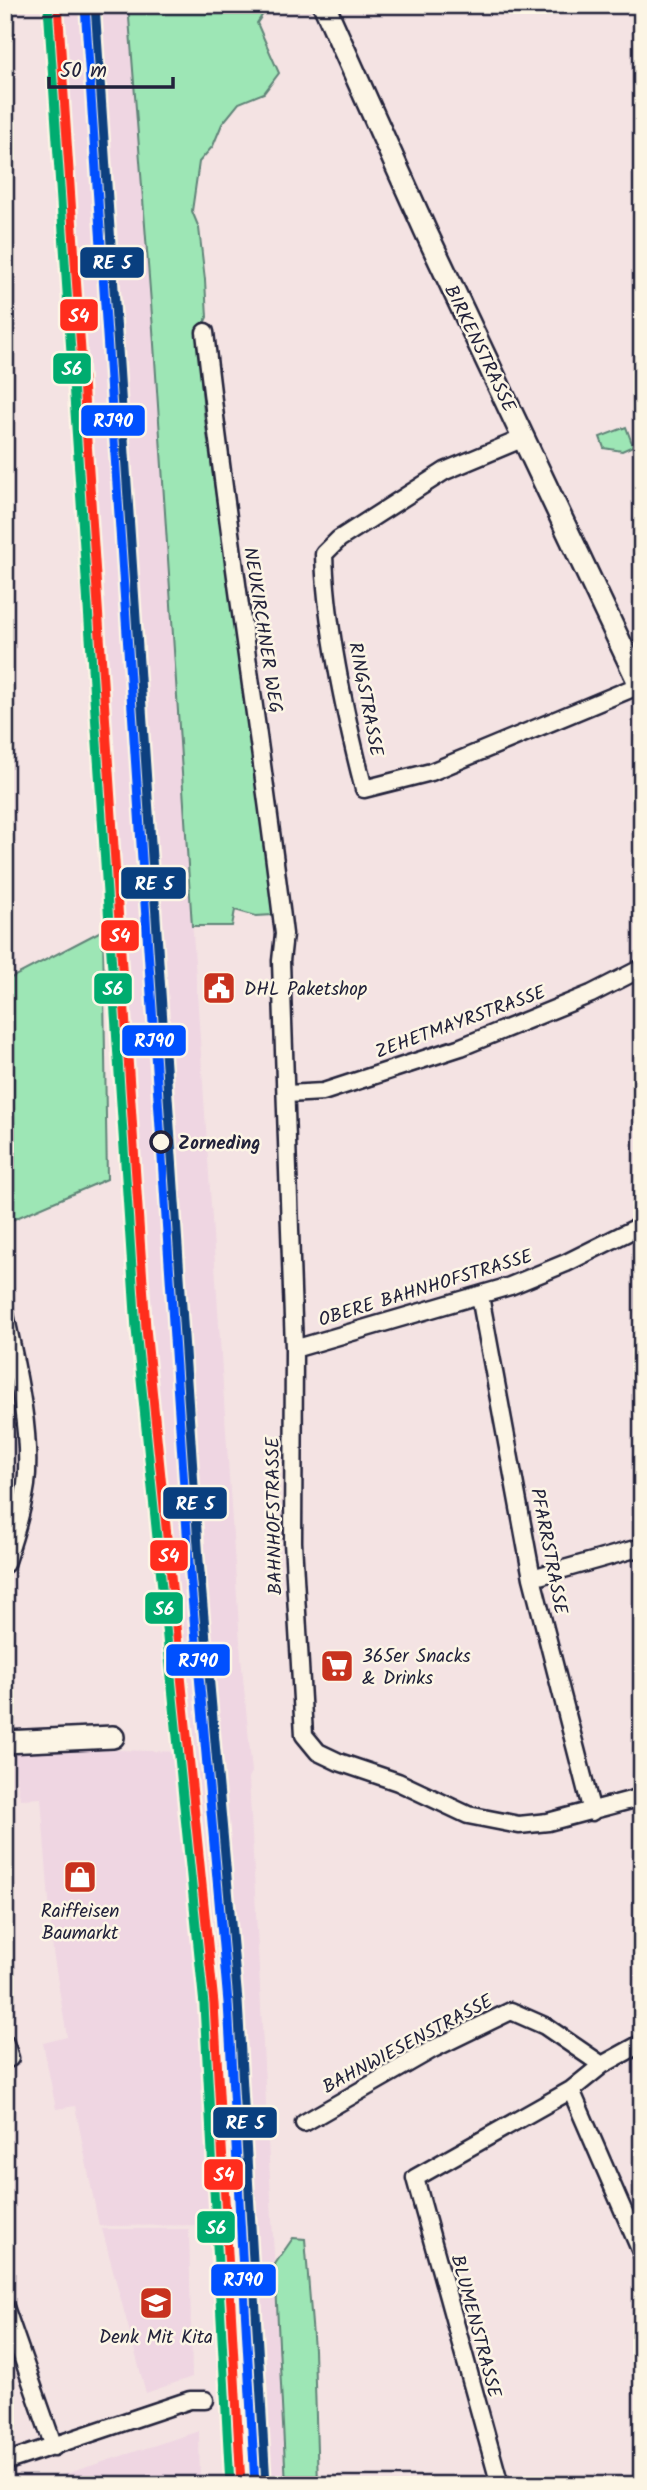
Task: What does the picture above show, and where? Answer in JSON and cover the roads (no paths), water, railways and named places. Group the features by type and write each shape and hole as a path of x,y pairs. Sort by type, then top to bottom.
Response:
{"street":[{"name":"BIRKENSTRASSE","path":"324,5 426,232 639,679"},
{"name":"NEUKIRCHNER WEG","path":"205,332 223,496 264,765 285,934"},
{"name":"RINGSTRASSE","path":"524,438 445,471 339,539 324,554 325,579 343,688 364,789 431,772 639,679"},
{"name":"BAHNHOFSTRASSE","path":"285,934 281,961 294,1349 293,1542 304,1735 318,1752 339,1762 398,1783 468,1815 519,1825 592,1812 642,1797"},
{"name":"ZEHETMAYRSTRASSE","path":"287,1094 323,1092 461,1047 592,994 642,968"},
{"name":"OBERE BAHNHOFSTRASSE","path":"294,1349 480,1296 566,1263 642,1225"},
{"name":"PFARRSTRASSE","path":"480,1296 532,1578 592,1812"},
{"path":"5,1314 21,1402 26,1483 6,1561"},
{"path":"532,1578 642,1547"},
{"path":"5,1742 113,1737"},
{"name":"BAHNWIESENSTRASSE","path":"304,2123 433,2049 511,2011 545,2026 602,2065"},
{"path":"5,2043 10,2058 5,2060"},
{"path":"642,2043 602,2065 571,2090 642,2254"},
{"name":"BLUMENSTRASSE","path":"500,2485 415,2178 571,2090"},
{"path":"5,2307 54,2447"},
{"path":"5,2462 190,2400 205,2400"}],"place":[{"name":"DHL Paketshop","path":"219,988"},
{"name":"Zorneding","path":"161,1142"},
{"name":"365er Snacks & Drinks","path":"337,1666"},
{"name":"Raiffeisen Baumarkt","path":"80,1877"},
{"name":"Denk Mit Kita","path":"156,2303"}]}
